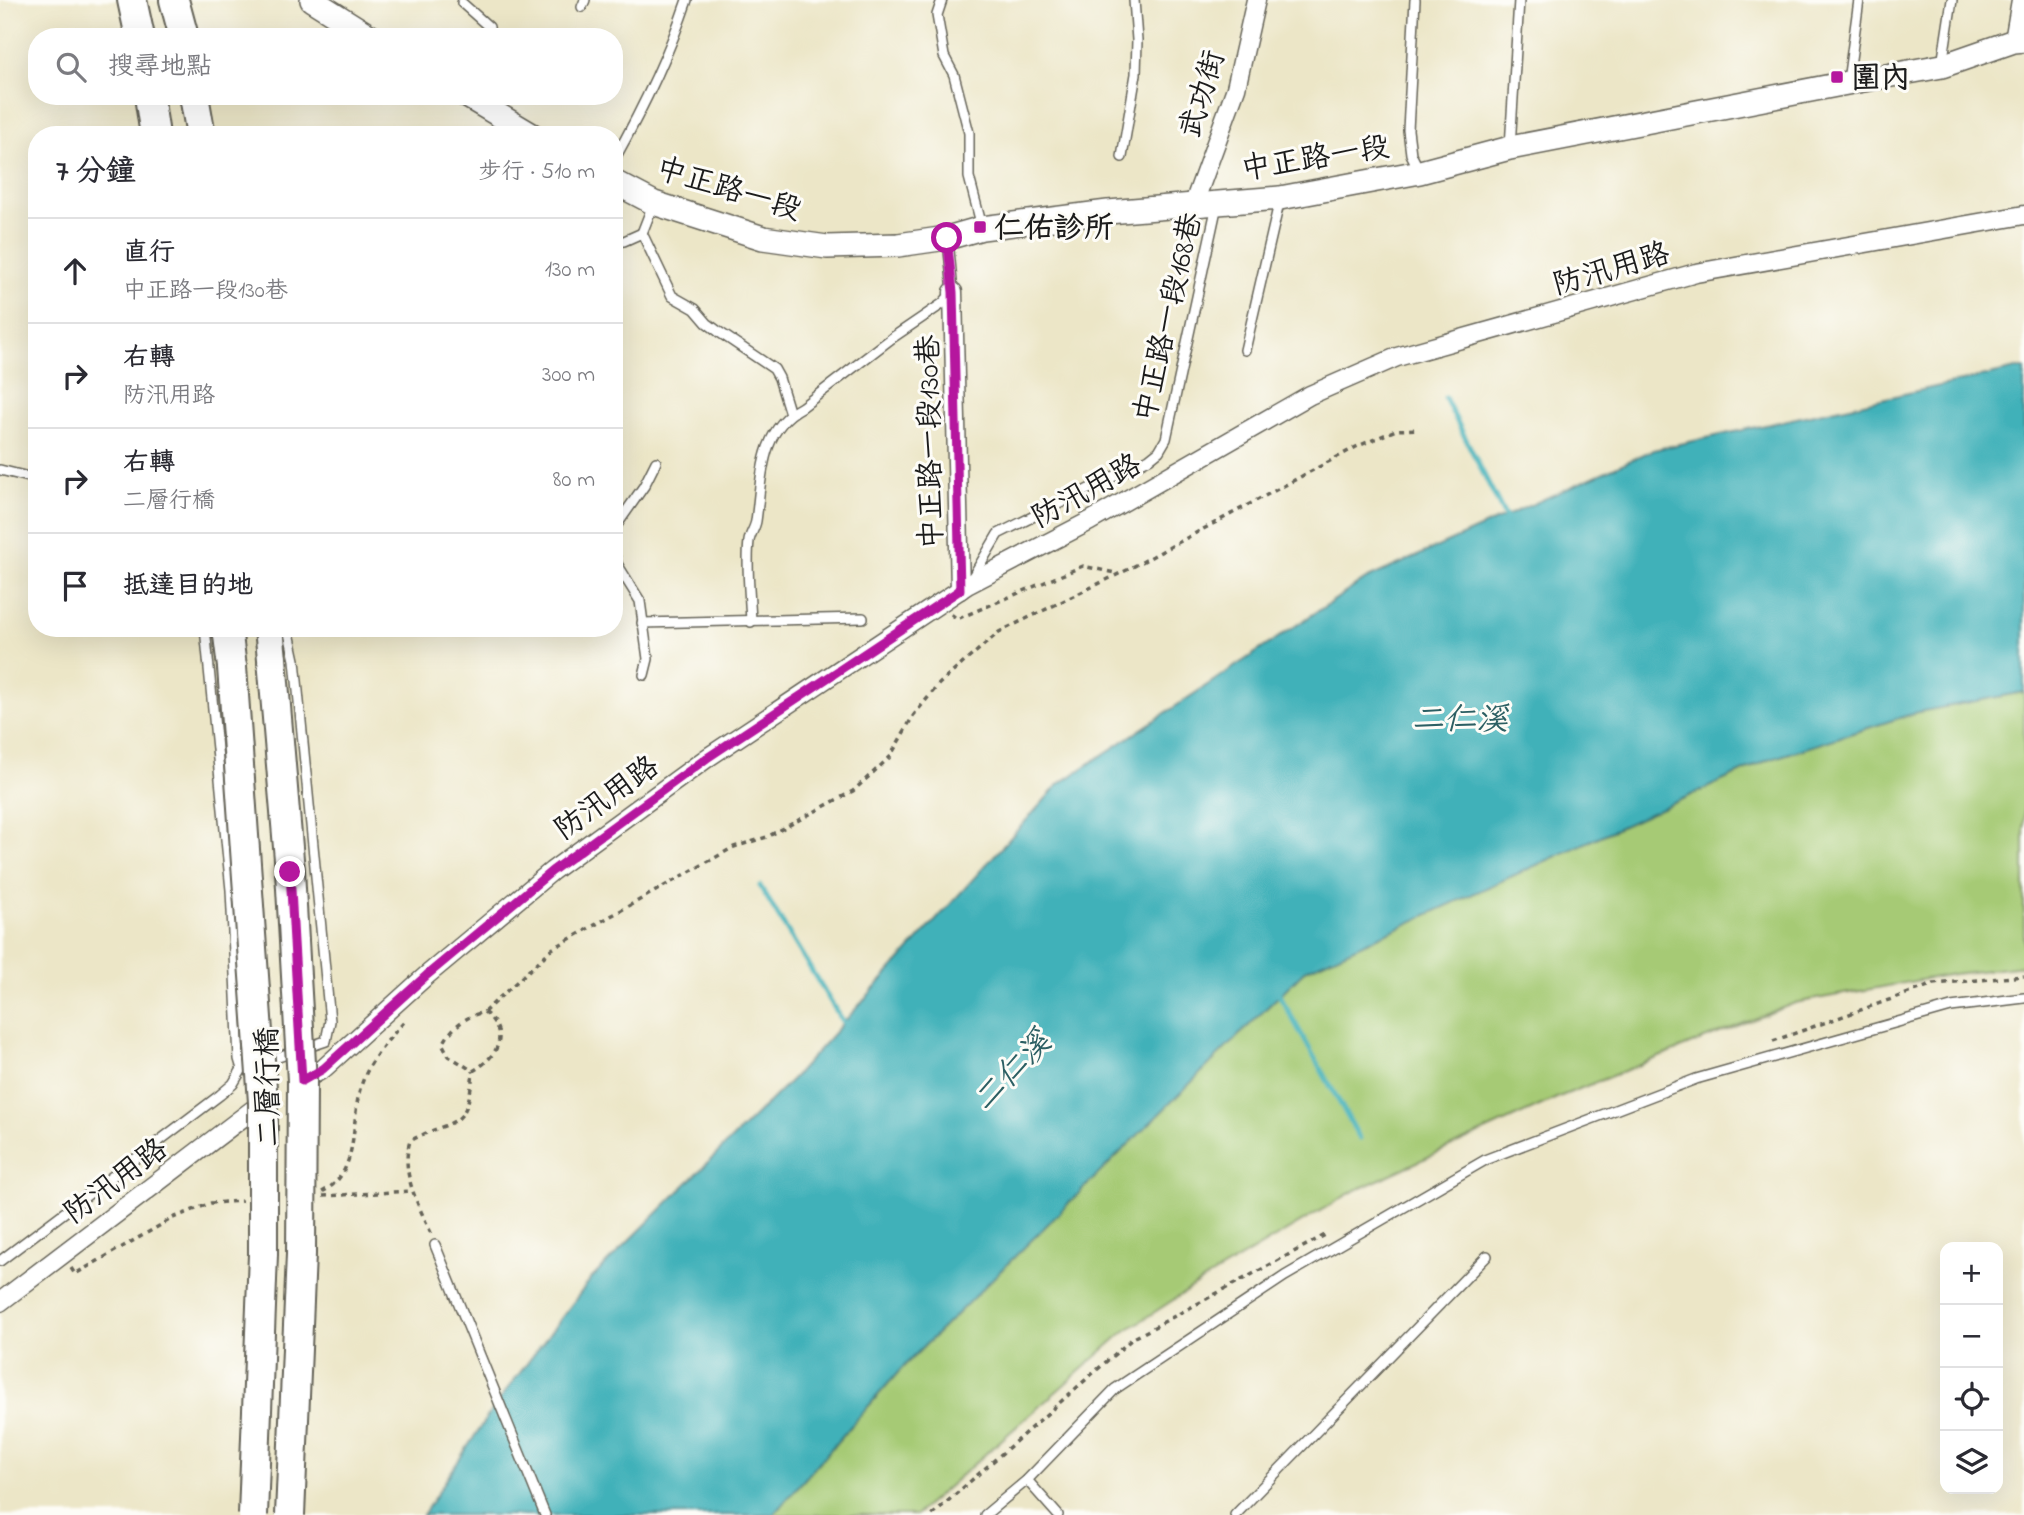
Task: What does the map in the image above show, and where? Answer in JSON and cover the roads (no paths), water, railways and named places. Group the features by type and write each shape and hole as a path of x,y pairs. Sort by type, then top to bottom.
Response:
{"main road":[{"path":"132,0 138,28"},
{"path":"174,0 182,28"},
{"path":"150,105 154,126"},
{"path":"196,105 199,126"},
{"name":"二層行橋","path":"228,637 263,1102 263,1254 253,1515"},
{"name":"二層行橋","path":"270,637 290,872 302,1081 300,1254 290,1515"}],"street":[{"path":"312,0 357,28"},
{"name":"武功街","path":"1194,203 1236,88 1256,0"},
{"path":"2019,40 2021,0"},
{"name":"中正路一段","path":"623,187 653,203 763,238 827,247 898,245 947,238 982,228 1194,203 1280,198 1420,172 1510,148 1942,66 2019,40"},
{"path":"482,105 517,126"},
{"name":"防汛用路","path":"302,1081 323,1069 552,871 707,758 964,588 1090,521 1310,395 1397,357 1696,273 2024,215"},
{"name":"中正路一段130巷","path":"953,292 964,588"},
{"name":"防汛用路","path":"0,1302 263,1102"}],"lane":[{"path":"623,144 672,46 687,0"},
{"path":"942,0 937,15 944,56 954,75 968,133 969,177 982,228"},
{"path":"1122,157 1136,74 1138,40 1134,0"},
{"path":"1415,0 1408,130 1411,154 1420,172"},
{"path":"1510,148 1519,0"},
{"path":"1847,83 1859,0"},
{"path":"1942,66 1952,0"},
{"path":"462,3 489,28"},
{"path":"1245,351 1280,198"},
{"path":"653,203 642,233 672,296 695,309 713,328 774,369 790,414"},
{"name":"中正路一段168巷","path":"964,588 998,534 1159,452 1166,439 1218,203"},
{"path":"623,241 642,233"},
{"name":"中正路一段130巷","path":"751,622 749,539 755,523 762,466 775,432 790,414 942,304 953,292 947,238"},
{"path":"623,515 644,486 656,462"},
{"path":"0,470 28,477"},
{"path":"623,574 640,601 648,659 644,675"},
{"path":"642,623 863,618"},
{"path":"206,637 231,890 239,1059 242,1069"},
{"path":"0,1261 220,1095 233,1084 242,1069 326,1041 330,1021 295,660 290,637"},
{"path":"985,1515 1027,1480 1115,1389 1285,1276 1487,1159 1696,1079 1951,1007 2024,998"},
{"path":"435,1245 545,1515"},
{"path":"1235,1515 1487,1256"},
{"path":"1027,1480 1058,1515"}],"water":[{"name":"二仁溪","path":"2024,369 2024,692 1918,712 1768,760 1305,970 901,1369 773,1515 423,1515 491,1411 591,1279 797,1074 1059,784 1366,579 1653,450"}],"waterway":[{"path":"1445,398 1507,520"},
{"path":"760,886 846,1027"},
{"path":"1276,989 1360,1139"}],"place":[{"name":"圍內","path":"1837,77"},
{"name":"仁佑診所","path":"980,227"}]}
